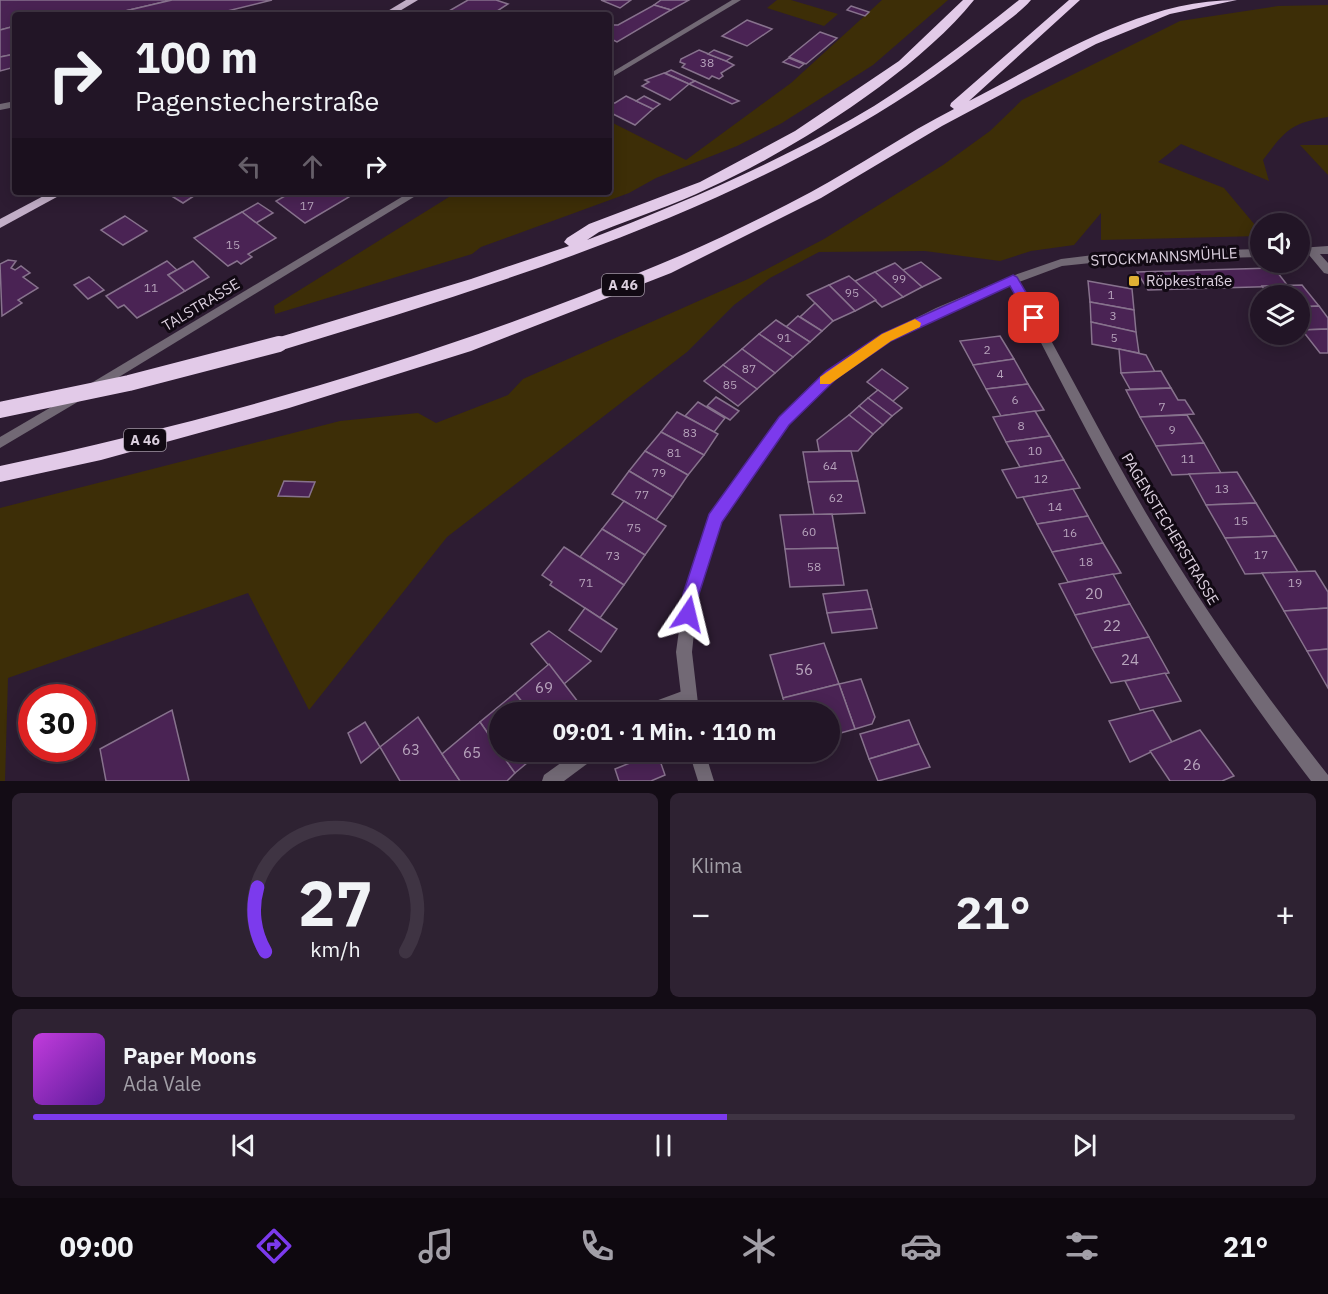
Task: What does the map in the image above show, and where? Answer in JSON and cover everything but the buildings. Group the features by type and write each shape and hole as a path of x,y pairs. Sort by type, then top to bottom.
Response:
{"highway":[{"path":"534,265 594,228 705,185 800,134 903,64 969,0"},
{"path":"0,410 129,383 279,344 534,265 724,190 878,111 929,78 1026,0"},
{"name":"A 46","path":"0,474 101,452 290,401 465,346 665,269 816,195 937,123 1075,0"},
{"path":"937,123 1092,42 1141,20 1167,10 1232,0"}],"main road":[{"path":"392,12 414,0"},
{"path":"0,224 54,195"}],"street":[{"path":"612,75 736,0"},
{"name":"TALSTRASSE","path":"0,443 412,195"},
{"path":"1312,251 1328,250"},
{"path":"1312,251 1328,270"},
{"name":"STOCKMANNSMÜHLE","path":"689,702 684,652 691,594 715,519 784,421 831,375 886,338 1013,280 1061,263 1110,256 1250,253"},
{"name":"PAGENSTECHERSTRASSE","path":"1013,280 1119,479 1176,574 1282,731 1322,781"},
{"path":"550,781 576,762"},
{"path":"700,762 706,781"}],"shaded area":[{"path":"777,0 791,0 838,14 824,26 767,8"},
{"path":"882,0 948,0 873,65 782,123 737,146 656,178 629,193 481,247 472,254 275,314 274,306 452,195 612,195 612,123 686,160 791,83"},
{"path":"1328,5 1328,117 1305,122 1283,135 1263,160 1269,181 1181,144 1158,162 1224,188 1250,219 1250,236 1101,240 1101,213 1074,245 1031,251 1000,261 925,251 819,252 770,278 734,305 687,352 447,537 309,710 248,593 8,678 5,781 0,781 0,508 340,421 418,413 436,423 508,395 523,379 748,279 824,239 943,165 990,131 1022,100 1180,21 1278,6"},
{"path":"1300,145 1328,145 1328,175"}],"slow traffic":[{"path":"825,381 886,338 915,323"}],"place":[{"name":"Röpkestraße","path":"1134,281"}],"route":[{"path":"688,614 691,594 715,519 750,465 784,421 831,375 886,338 940,311 1013,280 1034,318"}]}
